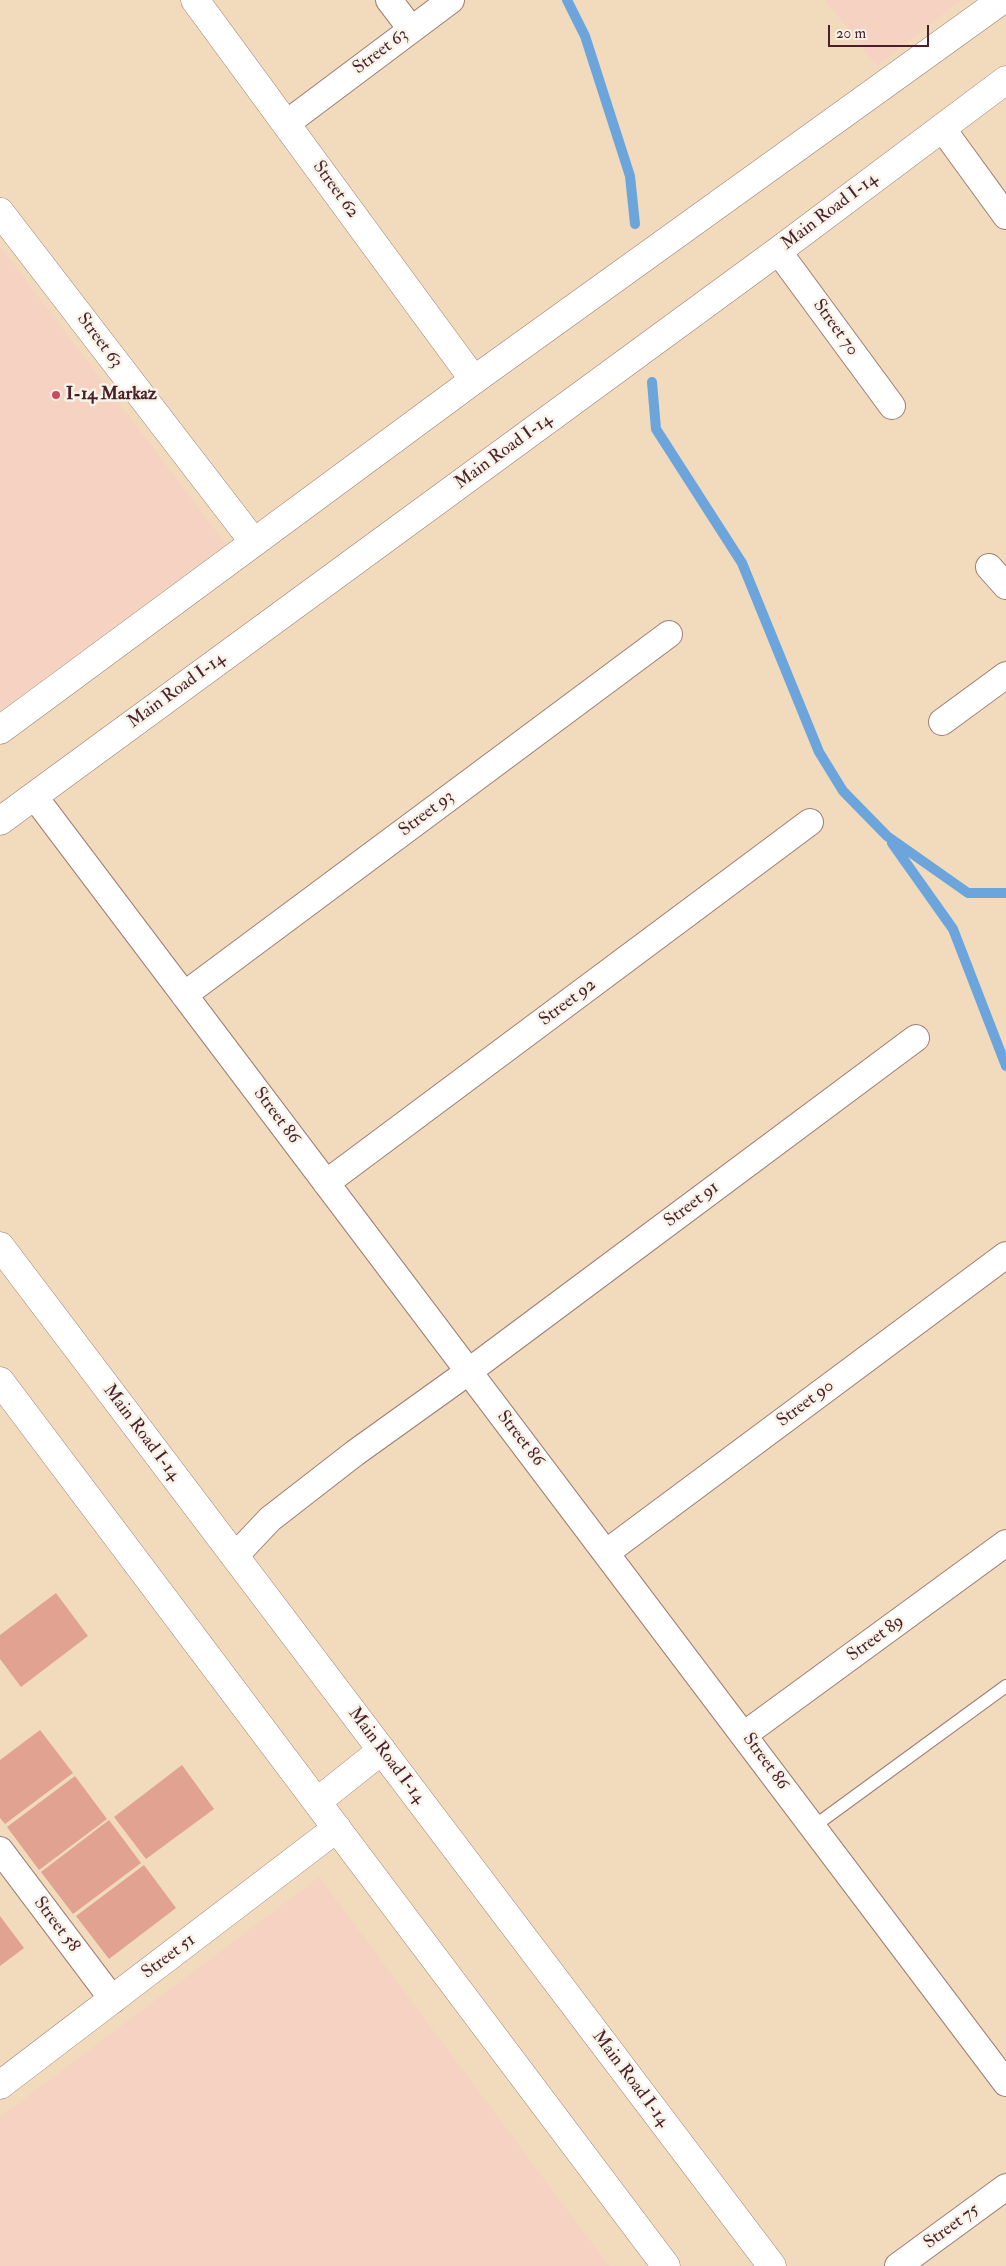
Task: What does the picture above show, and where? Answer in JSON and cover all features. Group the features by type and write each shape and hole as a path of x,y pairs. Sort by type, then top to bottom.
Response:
{"main road":[{"name":"Street 62","path":"195,0 474,380"},
{"path":"0,730 252,541 1002,0"},
{"name":"Main Road I-14","path":"0,821 778,251 1006,80"},
{"name":"Street 63","path":"0,212 252,541"},
{"name":"Main Road I-14","path":"0,1246 772,2266"},
{"path":"0,1381 318,1800 666,2266"},
{"path":"318,1800 382,1750"},
{"name":"Street 51","path":"0,2085 338,1828"}],"street":[{"path":"390,0 411,29"},
{"name":"Street 63","path":"286,123 451,0"},
{"path":"942,128 1006,216"},
{"name":"Street 70","path":"778,251 892,406"},
{"name":"Street 93","path":"184,995 669,634"},
{"path":"942,722 1006,675"},
{"name":"Street 86","path":"34,796 468,1372 745,1734 1006,2083"},
{"name":"Street 92","path":"326,1183 810,822"},
{"name":"Street 91","path":"235,1556 270,1520 313,1485 468,1372 916,1038"},
{"name":"Street 90","path":"607,1552 1006,1255"},
{"name":"Street 89","path":"745,1734 1006,1543"},
{"name":"Street 58","path":"0,1850 113,2000"},
{"name":"Street 75","path":"898,2266 1006,2187"}],"lane":[{"path":"814,1827 1006,1686"}],"shaded area":[{"path":"825,0 961,0 877,66"},
{"name":"I-14 Markaz","path":"0,246 226,544 0,711"},
{"path":"319,1877 609,2266 0,2266 0,2117"}],"building":[{"path":"56,1593 88,1636 21,1687 0,1659 0,1635"},
{"path":"40,1730 73,1773 5,1824 0,1818 0,1760"},
{"path":"182,1765 214,1809 146,1859 114,1817"},
{"path":"75,1776 107,1819 39,1870 7,1827"},
{"path":"109,1820 141,1863 73,1914 41,1872"},
{"path":"144,1865 176,1908 109,1959 76,1916"},
{"path":"0,1916 24,1948 0,1966"}],"waterway":[{"path":"567,0 585,36 630,176 635,224"},
{"path":"652,382 656,429 742,563 819,752 843,791 887,836 968,893 1006,893"},
{"path":"892,843 953,929 1006,1066"}],"place":[{"name":"I-14 Markaz","path":"56,395"}]}
